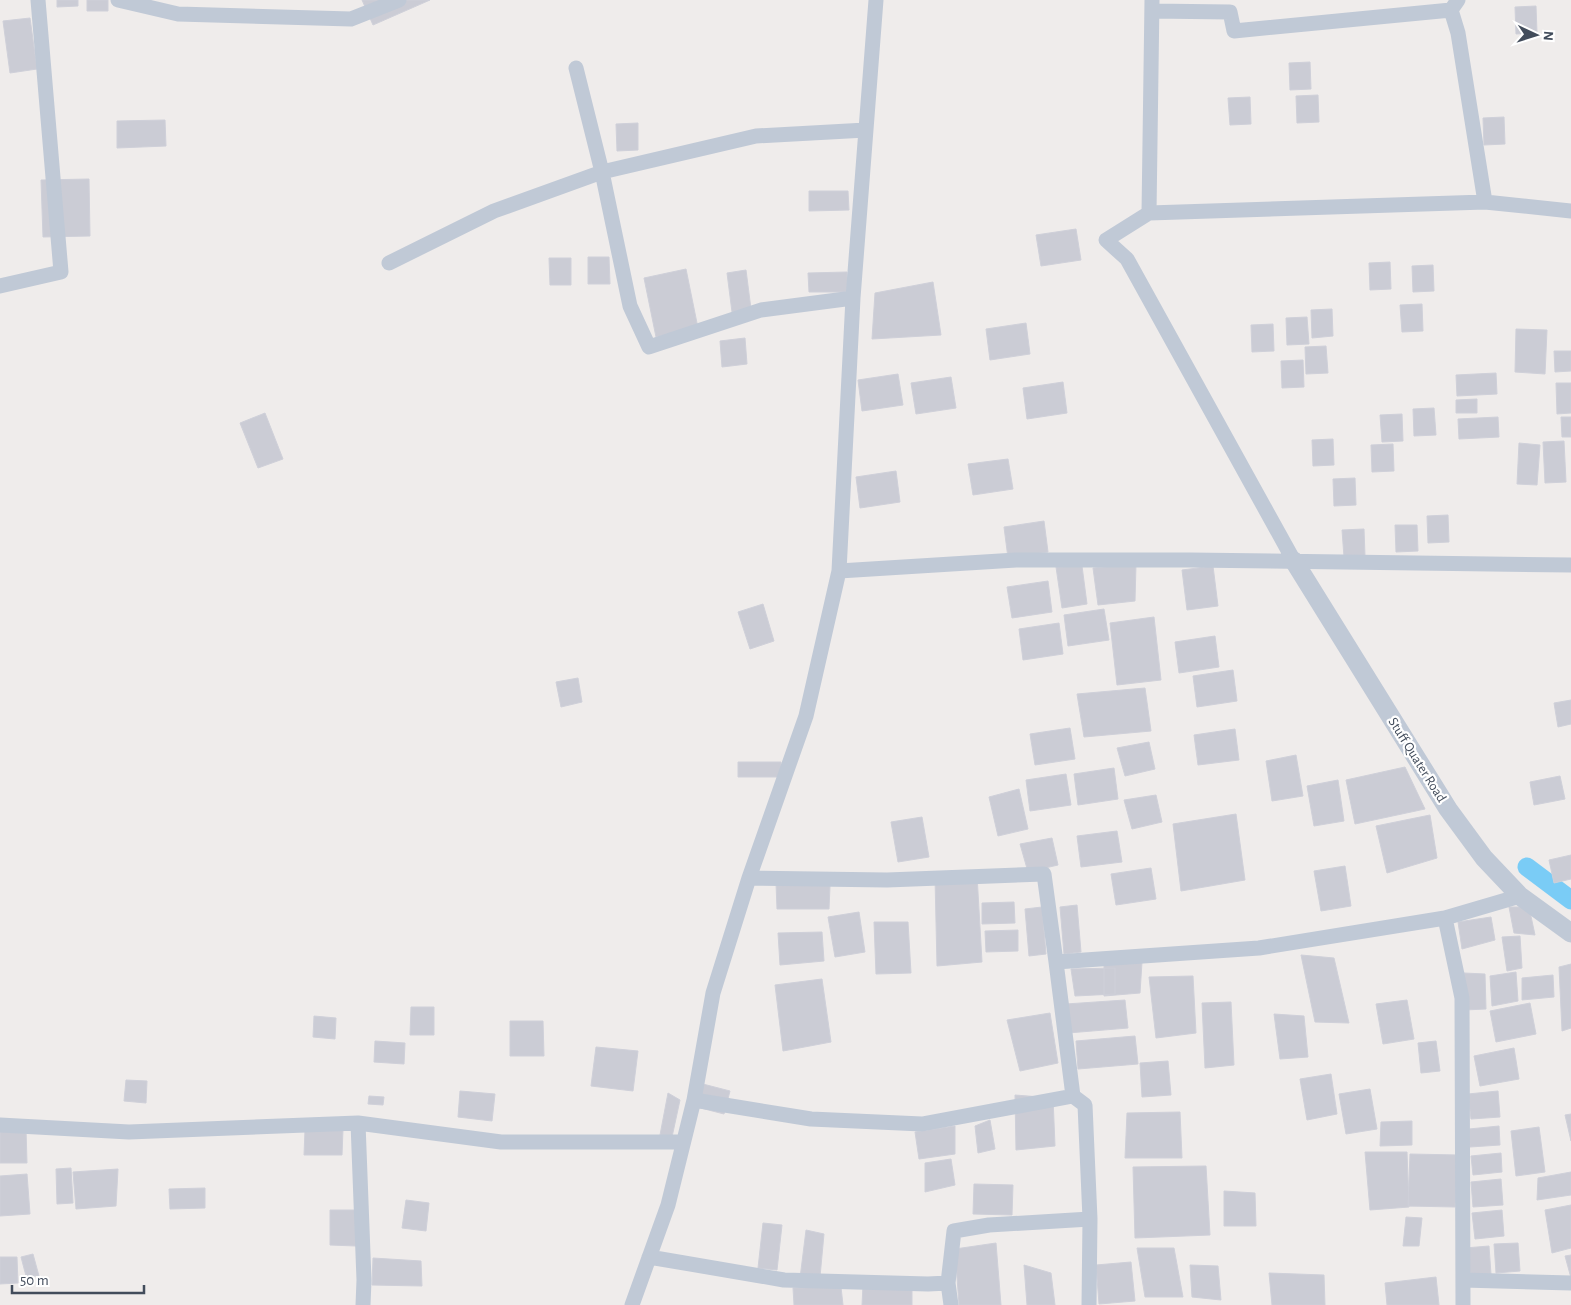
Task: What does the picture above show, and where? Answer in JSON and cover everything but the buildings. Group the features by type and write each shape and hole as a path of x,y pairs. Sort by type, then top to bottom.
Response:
{"street":[{"path":"0,286 61,272 38,0"},
{"path":"118,0 178,14 351,19 399,0"},
{"path":"632,1305 668,1205 682,1142 694,1100 713,993 749,878 806,716 839,571 853,298 876,0"},
{"path":"1149,213 1152,6 1230,12 1234,31 1454,5 1485,202"},
{"path":"576,68 602,172 630,306 649,348 761,310 853,298"},
{"path":"389,263 494,210 602,172 756,136 866,130"},
{"path":"1294,561 1127,259 1106,240 1149,213 1485,202 1571,211"},
{"path":"839,571 1016,560 1294,561 1571,565"},
{"name":"Stuff Quater Road","path":"1294,561 1448,810 1484,858 1520,896 1571,934"},
{"path":"749,878 887,880 1044,874 1072,1096 1084,1105 1090,1220 1089,1305"},
{"path":"1056,962 1259,948 1445,918 1520,896"},
{"path":"1445,918 1462,998 1463,1305"},
{"path":"694,1100 811,1118 922,1124 1072,1096"},
{"path":"0,1125 129,1132 358,1123 501,1142 682,1142"},
{"path":"358,1123 364,1280 362,1305"},
{"path":"952,1305 948,1283 954,1231 989,1224 1090,1220"},
{"path":"649,1257 784,1280 948,1283"},
{"path":"1463,1280 1571,1283"}],"waterway":[{"path":"1527,867 1571,900"}]}
